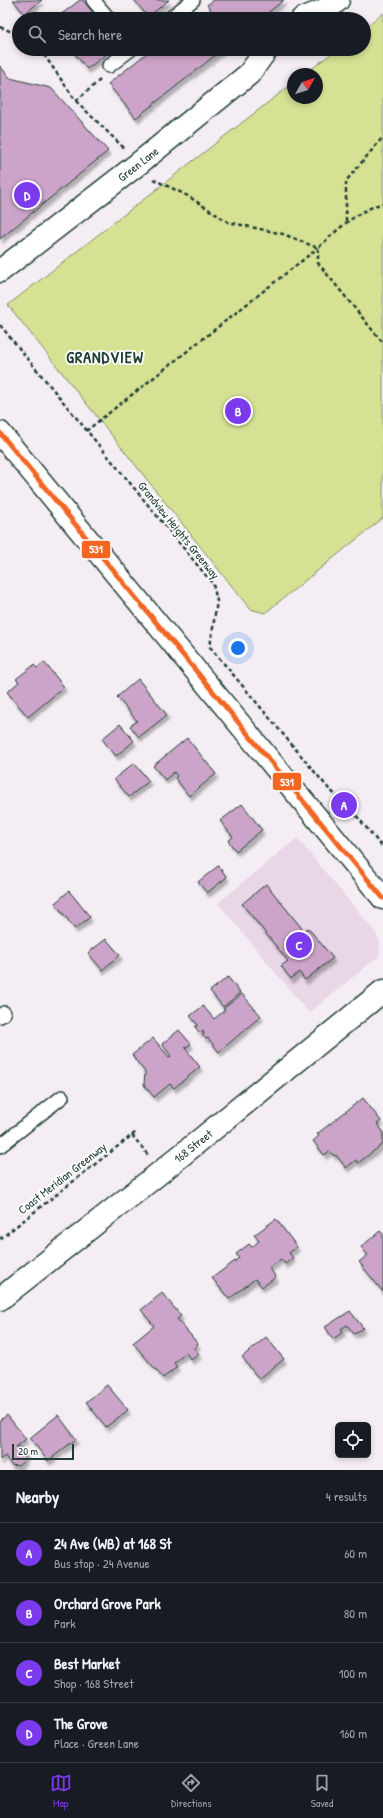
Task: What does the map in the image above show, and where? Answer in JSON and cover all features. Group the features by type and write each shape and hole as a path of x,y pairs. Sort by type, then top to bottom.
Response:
{"main road":[{"path":"319,12 329,8 338,0"},
{"name":"Green Lane","path":"0,271 138,164 249,74 262,56"},
{"path":"0,433 383,898"},
{"name":"168 Street","path":"0,1299 162,1171 383,991"}],"lane":[{"path":"93,0 103,12"},
{"path":"178,12 193,0"},
{"path":"109,66 122,56"},
{"path":"0,1146 62,1097"}],"path":[{"path":"0,27 12,32"},
{"path":"45,56 76,101 119,141 127,152"},
{"path":"76,101 100,80 109,66"},
{"path":"346,222 346,181 383,137"},
{"path":"151,177 155,181 188,196 228,222 283,234 318,248"},
{"path":"86,431 318,248 346,222 368,208 383,203"},
{"path":"318,248 318,263 383,343"},
{"name":"Grandview Heights Greenway","path":"0,325 213,584 217,601 210,647 329,789 351,809 383,848"},
{"name":"Coast Meridian Greenway","path":"0,1239 136,1132"}],"shaded area":[{"path":"297,838 376,933 380,942 379,956 309,1013 218,903"}],"green space":[{"path":"383,13 383,518 265,613 250,609 8,305 287,88 287,104 323,104 323,68 313,68 328,56 371,56 371,22"}],"building":[{"path":"13,0 42,0 27,12 22,12"},
{"path":"80,0 83,0 92,12 64,12"},
{"path":"134,0 169,0 154,12 144,12"},
{"path":"214,0 284,0 269,12 212,12 207,5"},
{"path":"77,56 104,56 87,69"},
{"path":"143,56 214,56 136,118 108,84"},
{"path":"0,66 10,78 51,88 108,151 0,239"},
{"path":"44,662 64,687 28,717 7,692 19,682 16,679 34,665 37,668"},
{"path":"138,679 167,715 139,737 130,726 137,721 117,697"},
{"path":"120,724 134,741 116,756 102,739"},
{"path":"187,738 216,774 189,796 175,778 177,776 174,772 165,780 153,766"},
{"path":"134,763 149,781 129,797 114,779"},
{"path":"242,804 262,830 236,851 228,841 233,837 220,821"},
{"path":"218,866 227,877 207,893 198,882"},
{"path":"266,884 304,931 308,928 333,958 305,980 299,972 291,979 281,966 288,961 242,904"},
{"path":"69,891 90,917 75,929 55,903"},
{"path":"106,939 120,955 102,970 88,953"},
{"path":"228,977 240,993 223,1007 210,991"},
{"path":"242,994 261,1016 219,1052 208,1038 206,1039 202,1035 204,1034 203,1031 200,1033 195,1027 198,1025 190,1016 203,1006 214,1019 225,1010 223,1009"},
{"path":"179,1030 191,1044 185,1048 200,1067 174,1088 170,1084 154,1097 144,1085 145,1072 132,1055 153,1038 169,1057 171,1056 162,1044"},
{"path":"363,1098 381,1121 377,1124 383,1131 383,1144 358,1163 356,1160 346,1168 336,1155 334,1156 330,1151 324,1155 313,1141 319,1136 317,1134"},
{"path":"276,1219 297,1247 289,1253 293,1258 285,1264 281,1259 269,1268 276,1277 262,1287 255,1279 229,1299 212,1278 239,1258 236,1254 249,1244 252,1247 259,1241 254,1235"},
{"path":"380,1231 383,1234 383,1292 359,1262 368,1255 361,1247"},
{"path":"162,1293 181,1316 177,1319 198,1344 194,1348 199,1354 191,1360 186,1353 174,1363 177,1367 163,1378 133,1343 154,1326 141,1310"},
{"path":"350,1311 363,1328 354,1334 347,1325 341,1329 343,1332 333,1339 325,1327"},
{"path":"266,1337 284,1359 259,1379 242,1357"},
{"path":"107,1385 128,1410 106,1427 86,1402"},
{"path":"7,1415 26,1439 16,1447 20,1447 26,1453 24,1461 18,1466 11,1465 5,1456 0,1460 0,1421"},
{"path":"58,1415 76,1439 48,1461 30,1438"}],"transit line":[{"name":"531","path":"0,433 383,898"}],"place":[{"name":"The Grove","path":"27,195"},
{"name":"Orchard Grove Park","path":"238,411"},
{"name":"24 Ave (WB) at 168 St","path":"344,805"},
{"name":"Best Market","path":"299,945"}],"district":[{"name":"GRANDVIEW","path":"105,357"}]}
